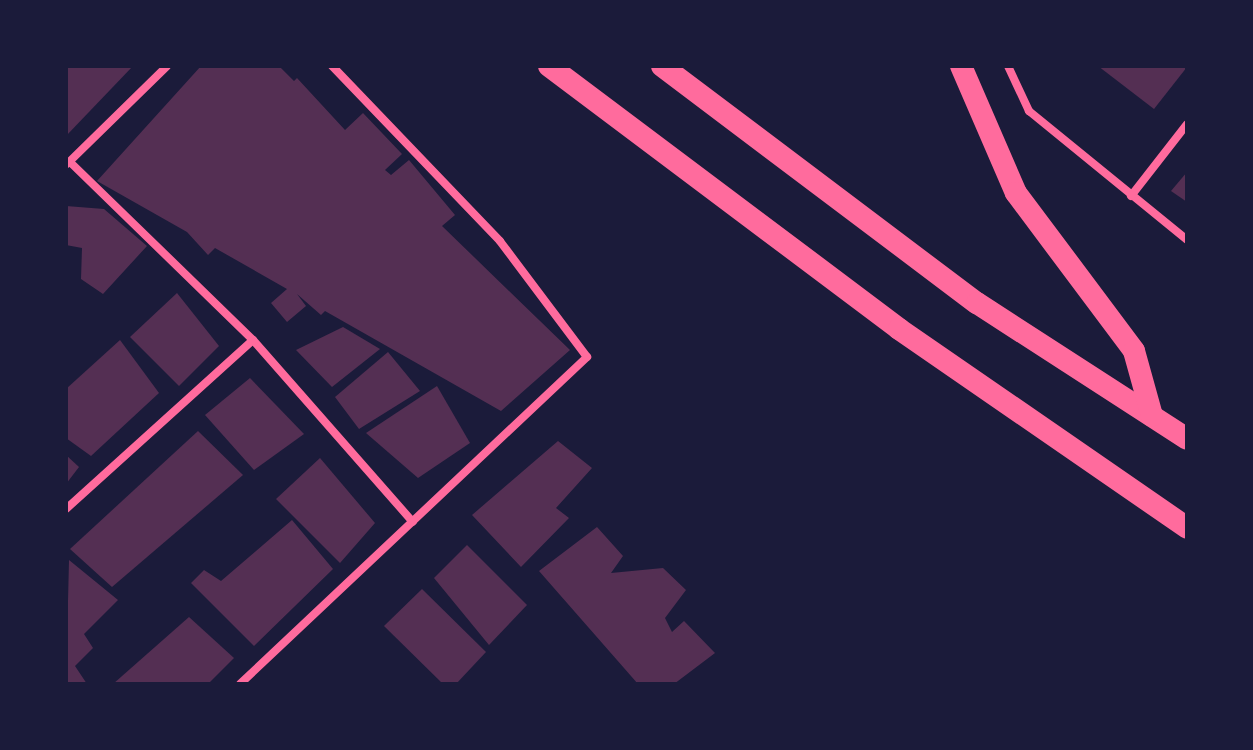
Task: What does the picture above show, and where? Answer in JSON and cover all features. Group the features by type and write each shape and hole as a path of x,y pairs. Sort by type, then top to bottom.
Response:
{"highway":[{"path":"549,66 899,329 1187,528"},
{"path":"662,66 932,271 1187,439"},
{"path":"961,66 1016,193 1134,351 1152,416"}],"street":[{"path":"167,66 68,163 253,340 413,522"},
{"path":"240,684 587,357 500,241 332,66"},
{"path":"1008,66 1029,111 1187,240"},
{"path":"1131,196 1187,124"},
{"path":"66,509 253,340"}],"building":[{"path":"66,66 133,66 66,136"},
{"path":"201,66 279,66 294,81 297,78 345,130 363,113 402,154 385,170 391,175 409,160 455,215 442,226 570,350 501,411 325,311 321,315 297,294 306,306 287,322 271,303 287,289 215,248 208,255 187,232 97,181"},
{"path":"1098,66 1187,66 1187,67 1154,109"},
{"path":"1187,172 1187,202 1171,191"},
{"path":"66,206 104,209 147,246 103,294 81,279 82,248 66,245"},
{"path":"177,293 219,346 179,386 130,337"},
{"path":"343,327 380,349 332,387 296,350"},
{"path":"120,340 159,393 91,456 66,438 66,389"},
{"path":"388,352 420,391 359,429 335,397"},
{"path":"250,378 304,434 254,470 205,415"},
{"path":"437,386 470,443 418,478 366,433"},
{"path":"198,431 243,475 112,587 70,549"},
{"path":"558,441 592,468 556,508 569,518 521,567 472,515"},
{"path":"66,455 79,467 66,484"},
{"path":"320,458 375,523 340,563 276,499"},
{"path":"292,520 333,569 254,646 191,583 204,570 221,581"},
{"path":"597,527 623,556 611,573 663,568 686,590 665,618 672,632 684,621 715,653 674,684 638,684 539,571"},
{"path":"467,545 527,605 489,645 434,578"},
{"path":"69,560 118,600 84,634 93,648 75,666 87,684 66,684"},
{"path":"422,589 486,652 456,684 443,684 384,626"},
{"path":"189,617 234,658 208,684 113,684"}]}
